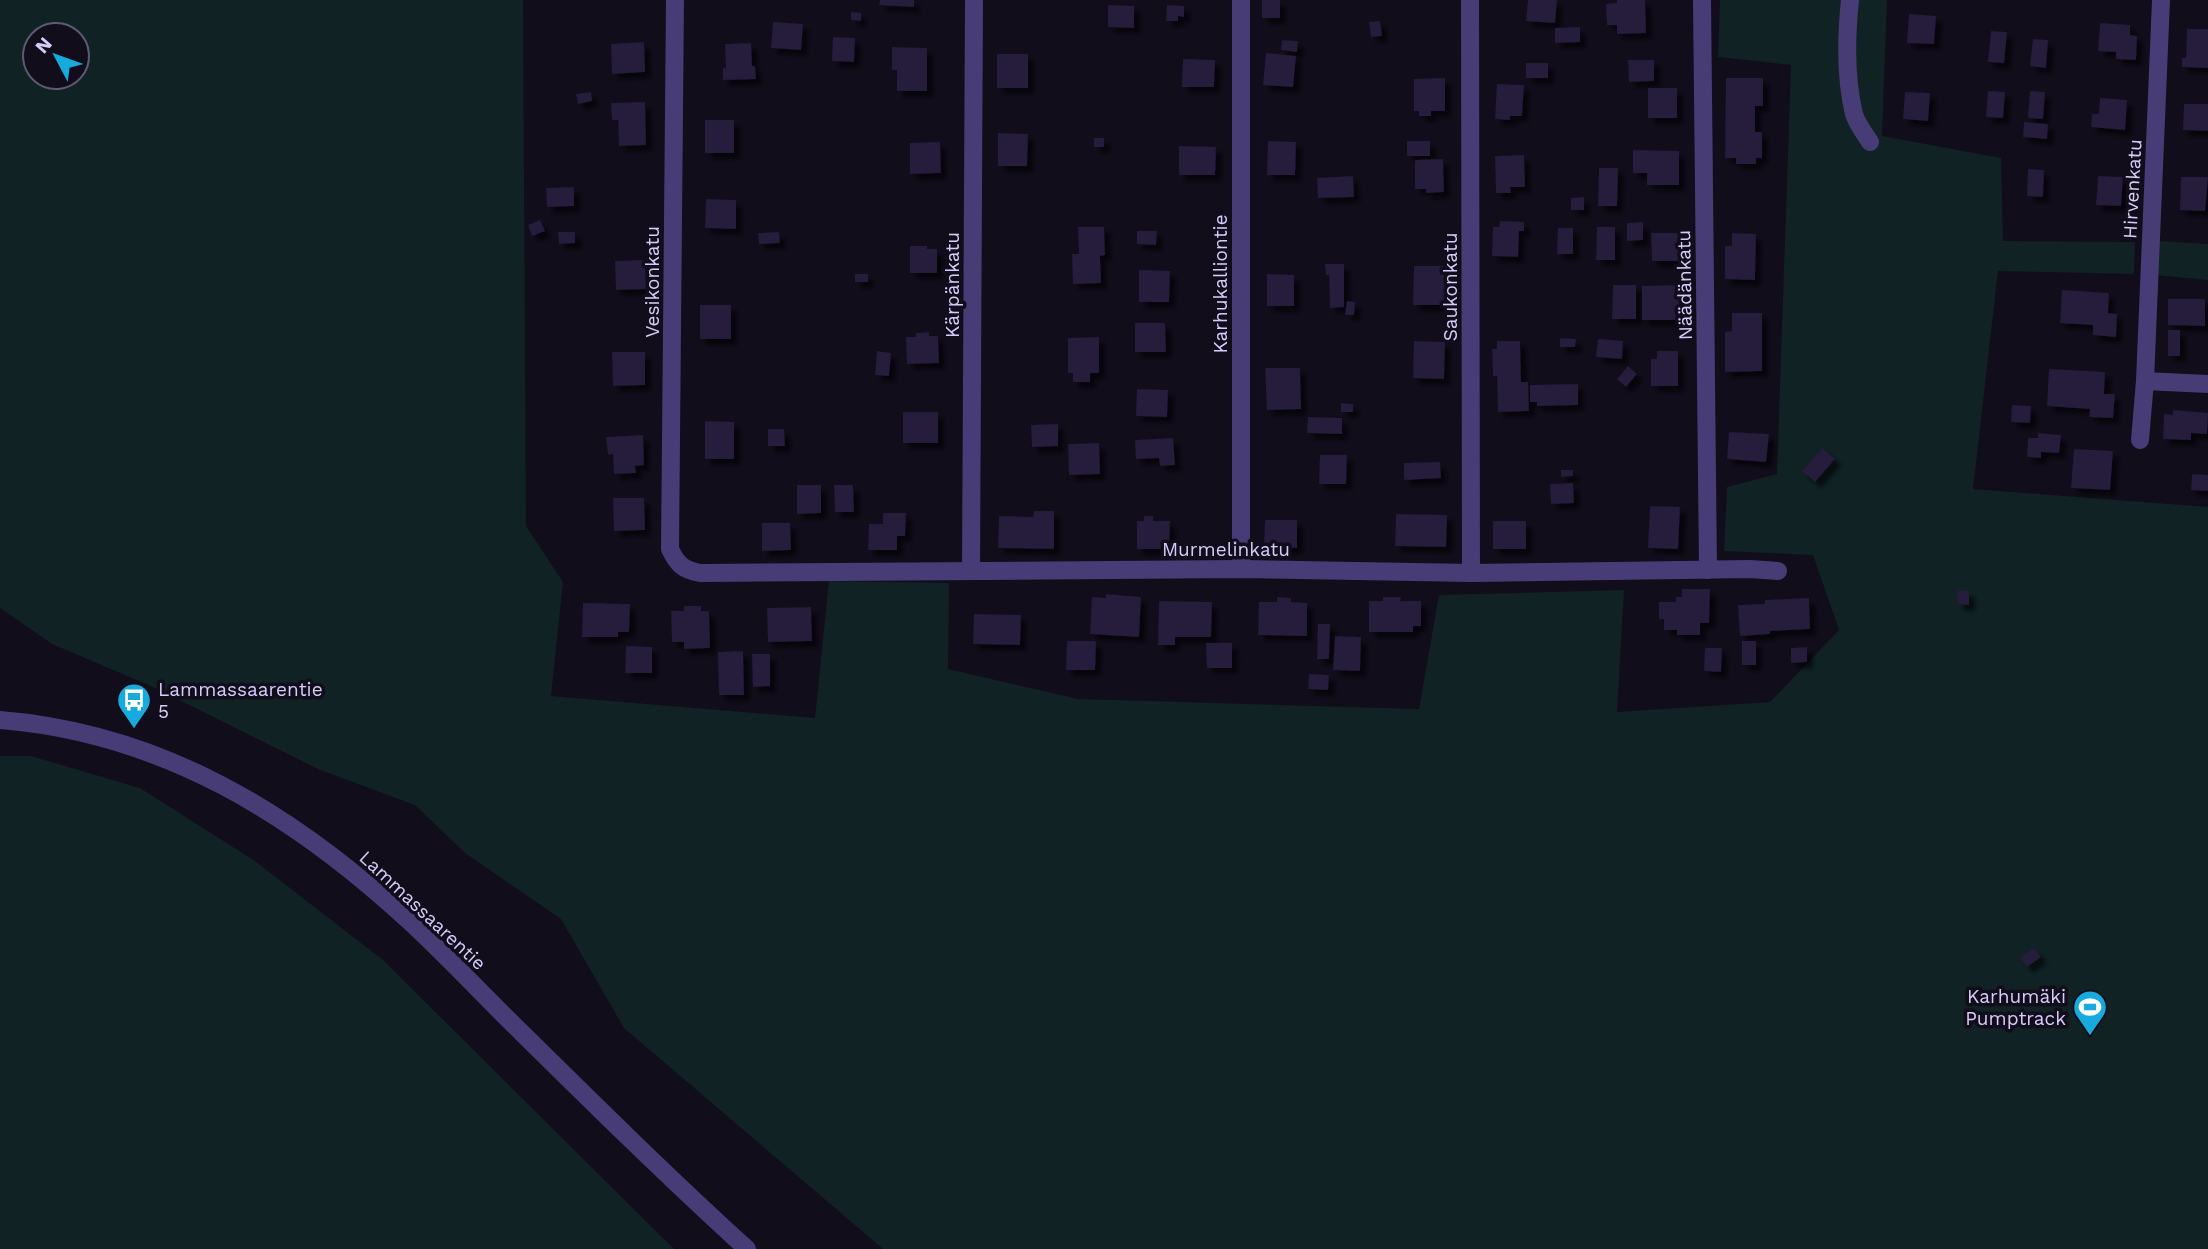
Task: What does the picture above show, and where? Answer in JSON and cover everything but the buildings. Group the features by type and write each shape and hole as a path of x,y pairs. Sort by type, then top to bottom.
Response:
{"street":[{"name":"Vesikonkatu","path":"675,0 670,549 676,562"},
{"name":"Kärpänkatu","path":"971,570 974,0"},
{"name":"Karhukalliontie","path":"1241,0 1241,569"},
{"name":"Saukonkatu","path":"1470,0 1471,573"},
{"name":"Näädänkatu","path":"1702,0 1708,570"},
{"path":"1850,0 1846,37 1849,79 1855,116 1870,142"},
{"name":"Hirvenkatu","path":"2140,440 2145,381 2161,0"},
{"path":"2145,381 2208,384"},
{"name":"Murmelinkatu","path":"676,562 686,570 700,573 1241,569 1471,573 1778,571"},
{"name":"Lammassaarentie","path":"0,720 58,726 119,741 161,756 222,784 298,830 337,859 411,922 678,1187 747,1249"}],"shaded area":[{"path":"0,0 523,0 526,526 563,582 551,696 815,718 829,581 949,583 948,669 1078,699 1419,709 1439,595 1624,590 1617,712 1770,702 1839,630 1813,555 1724,551 1727,487 1777,474 1791,65 1718,57 1720,0 1887,0 1882,136 2001,158 2003,241 2135,242 2134,274 1998,271 1973,489 2208,507 2208,1249 883,1249 624,1028 561,919 465,853 415,805 320,770 153,687 52,644 0,608"},
{"path":"2159,241 2208,244 2208,280 2156,275"},
{"path":"0,756 31,756 140,788 255,861 383,960 674,1249 0,1249"}],"place":[{"name":"Lammassaarentie 5","path":"134,730"},
{"name":"Karhumäki Pumptrack","path":"2090,1037"}]}
